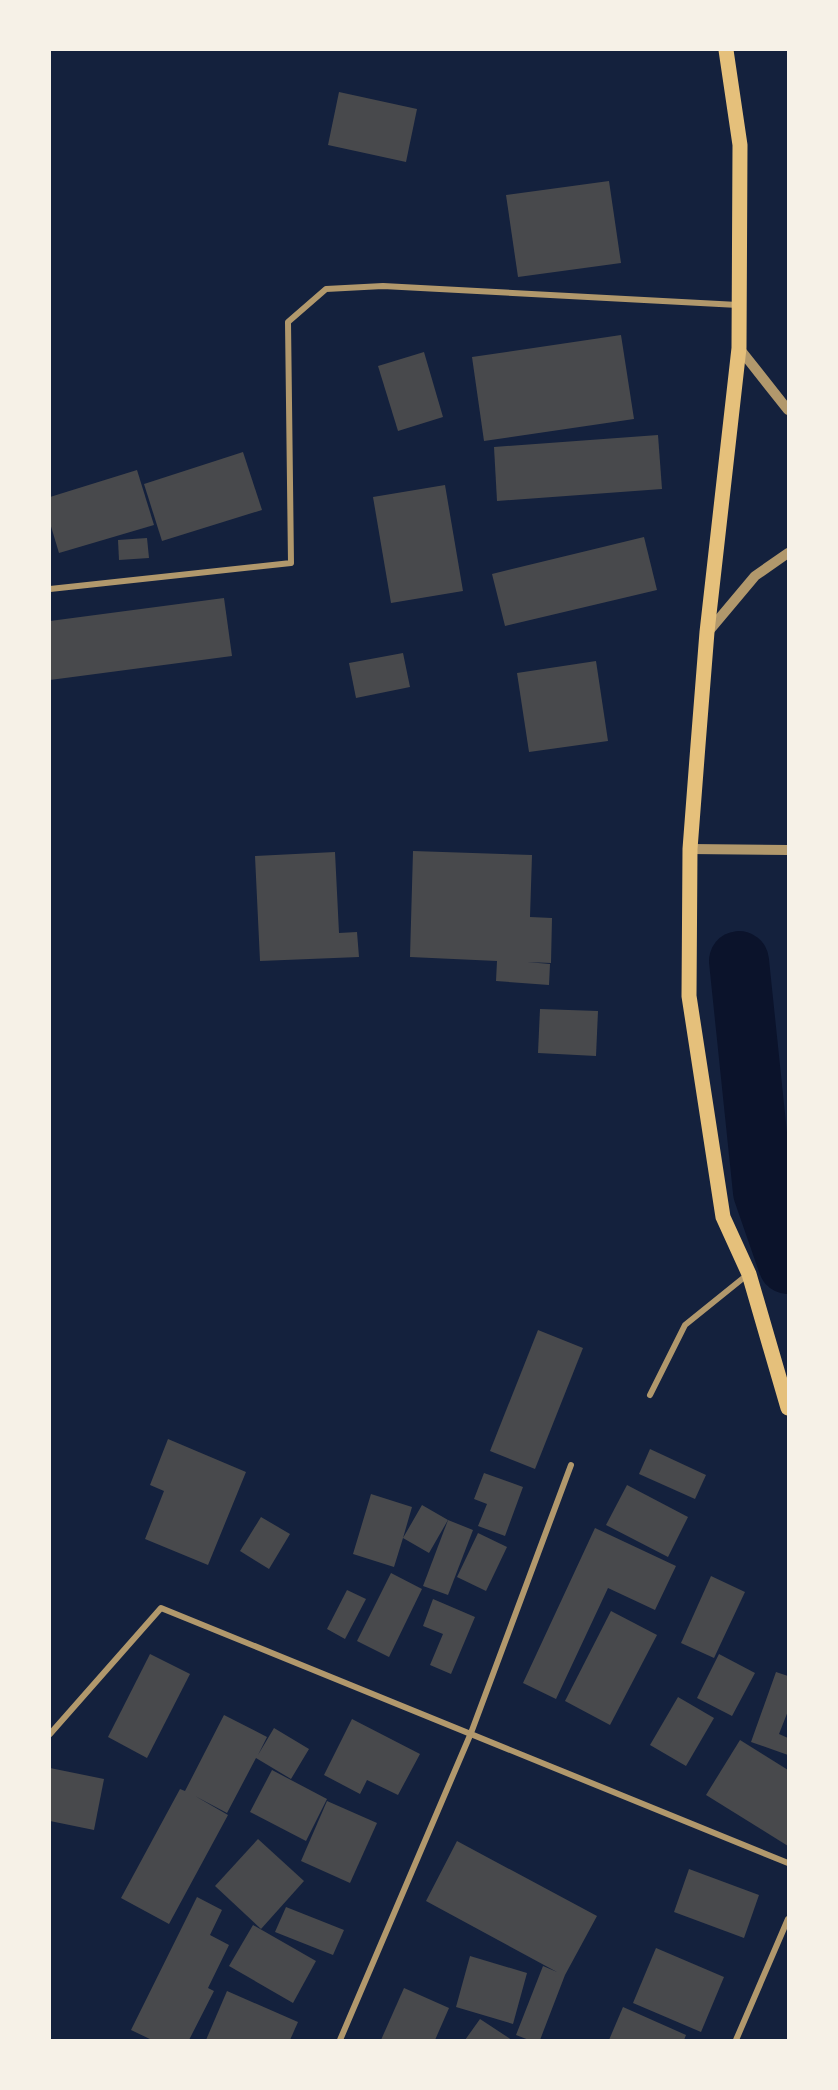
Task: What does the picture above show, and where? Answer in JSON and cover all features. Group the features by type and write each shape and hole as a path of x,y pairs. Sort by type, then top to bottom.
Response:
{"main road":[{"path":"726,50 740,145 739,348 707,632 690,849 688,996 723,1217 749,1274 789,1408"}],"street":[{"path":"50,590 291,563 288,322 326,289 383,286 739,305"},
{"path":"739,348 789,410"},
{"path":"707,632 755,576 789,553"},
{"path":"690,849 789,850"},
{"path":"650,1395 685,1325 749,1274"},
{"path":"340,2040 471,1733 571,1465"},
{"path":"50,1734 161,1608 789,1863"},
{"path":"736,2040 789,1919"}],"building":[{"path":"339,92 417,109 406,162 328,145"},
{"path":"609,181 621,263 518,277 506,195"},
{"path":"621,335 634,419 484,441 472,357"},
{"path":"424,352 443,417 398,431 378,366"},
{"path":"658,435 662,489 497,501 494,447"},
{"path":"243,452 262,510 162,541 144,484"},
{"path":"137,470 154,525 59,553 50,523 50,497"},
{"path":"445,485 463,591 391,603 373,497"},
{"path":"644,537 657,590 505,626 492,574"},
{"path":"147,538 149,558 119,560 118,540"},
{"path":"224,598 232,656 50,680 50,621"},
{"path":"403,653 410,687 356,698 349,663"},
{"path":"596,661 608,741 529,752 517,673"},
{"path":"413,851 532,855 530,917 552,918 551,963 527,962 550,964 549,985 496,981 497,961 410,957"},
{"path":"335,852 339,933 357,932 359,957 260,961 255,856"},
{"path":"540,1009 598,1011 596,1056 538,1053"},
{"path":"538,1330 583,1348 535,1469 490,1451"},
{"path":"168,1439 246,1472 208,1565 145,1539 164,1491 150,1485"},
{"path":"650,1449 706,1475 695,1499 639,1474"},
{"path":"484,1473 523,1487 505,1536 478,1526 487,1504 474,1499"},
{"path":"627,1485 688,1517 668,1557 606,1525"},
{"path":"371,1494 412,1507 394,1567 353,1554"},
{"path":"422,1505 448,1520 429,1553 403,1538"},
{"path":"261,1517 290,1534 269,1569 240,1551"},
{"path":"448,1520 473,1530 448,1595 423,1586"},
{"path":"595,1528 676,1566 655,1610 608,1588 556,1699 523,1683"},
{"path":"478,1533 507,1547 486,1591 457,1577"},
{"path":"391,1573 422,1589 389,1657 357,1641"},
{"path":"711,1576 745,1592 714,1658 681,1643"},
{"path":"347,1590 366,1599 345,1639 327,1629"},
{"path":"433,1599 475,1617 451,1674 430,1665 443,1634 423,1626"},
{"path":"611,1611 657,1635 610,1725 565,1701"},
{"path":"150,1654 190,1674 147,1758 108,1737"},
{"path":"719,1654 755,1673 732,1716 697,1698"},
{"path":"776,1672 788,1676 788,1711 779,1734 788,1738 788,1755 751,1742"},
{"path":"678,1697 714,1718 686,1766 650,1745"},
{"path":"224,1715 267,1737 258,1755 274,1728 309,1749 291,1779 256,1758 227,1813 195,1796 228,1815 169,1924 121,1898 180,1789 185,1791"},
{"path":"352,1719 420,1754 398,1795 367,1780 360,1794 324,1775"},
{"path":"740,1740 788,1770 788,1846 706,1795"},
{"path":"50,1768 104,1779 94,1830 50,1821"},
{"path":"272,1770 327,1799 306,1841 250,1812"},
{"path":"327,1801 377,1823 350,1883 301,1861"},
{"path":"258,1839 304,1881 261,1929 215,1886"},
{"path":"457,1841 597,1916 565,1975 540,2040 529,2040 516,2035 543,1966 557,1972 426,1901"},
{"path":"689,1869 759,1895 744,1938 674,1912"},
{"path":"197,1897 222,1910 210,1935 229,1945 208,1988 214,1991 189,2040 152,2040 131,2030"},
{"path":"286,1907 344,1930 333,1955 275,1932"},
{"path":"253,1925 316,1961 293,2003 229,1966"},
{"path":"656,1948 724,1977 701,2032 633,2003"},
{"path":"470,1956 527,1973 513,2024 456,2007"},
{"path":"404,1988 449,2008 435,2040 381,2040"},
{"path":"227,1991 298,2022 290,2040 206,2040"},
{"path":"623,2007 686,2035 684,2040 609,2040"},
{"path":"480,2019 512,2040 465,2040"}],"waterway":[{"path":"739,961 763,1192 788,1264"}]}
